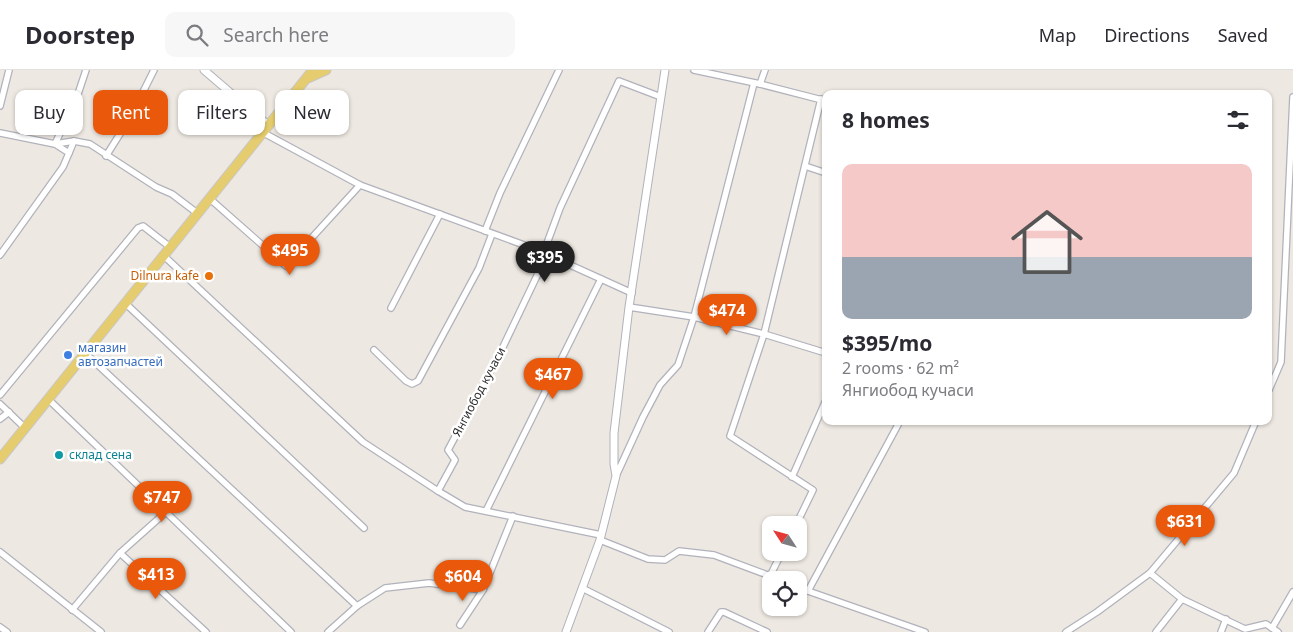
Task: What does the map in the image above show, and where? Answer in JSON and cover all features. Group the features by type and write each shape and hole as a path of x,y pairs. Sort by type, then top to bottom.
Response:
{"main road":[{"path":"265,129 310,74 326,70"},
{"path":"0,459 260,135"}],"street":[{"path":"0,106 9,70"},
{"path":"55,144 77,97 86,70"},
{"path":"106,156 130,118 154,70"},
{"path":"204,70 225,90"},
{"path":"485,231 500,193 559,70"},
{"path":"616,476 614,432 630,307 665,70"},
{"path":"694,70 822,99"},
{"path":"566,632 601,537 616,476 660,385 678,365 694,317 757,83 764,70"},
{"name":"Янгиобод кучаси","path":"438,491 455,460 448,450 502,349 544,261 560,208 620,82 661,97"},
{"path":"1272,382 1280,362 1293,97"},
{"path":"800,516 813,490 730,436 764,334 805,166 822,107"},
{"path":"265,129 360,185 545,254 632,293"},
{"path":"0,133 55,144 74,141 90,144 156,187 172,194 197,213"},
{"path":"0,255 63,166 74,141"},
{"path":"55,144 69,153"},
{"path":"805,166 822,172"},
{"path":"209,198 286,266 360,185"},
{"path":"391,308 440,214"},
{"path":"0,395 138,228 143,226 166,251 363,442 438,491 465,506 601,537 648,559 665,560 679,551 714,555 762,573"},
{"path":"374,350 406,381 412,384 418,381 479,268 492,234"},
{"path":"486,511 601,279"},
{"path":"125,303 364,528"},
{"path":"630,307 694,317 764,334 822,352"},
{"path":"85,353 357,606"},
{"path":"48,399 291,632"},
{"path":"0,404 25,428"},
{"path":"792,477 822,409"},
{"path":"0,419 9,412"},
{"path":"898,425 808,591 925,632"},
{"path":"1066,632 1098,612 1150,573 1234,473 1254,425"},
{"path":"72,610 120,553 166,512"},
{"path":"460,626 483,590 512,516"},
{"path":"0,552 100,632"},
{"path":"120,553 206,632"},
{"path":"1150,573 1182,599 1245,629 1266,624 1275,630 1293,592"},
{"path":"328,632 357,606 385,588 429,583 483,590"},
{"path":"582,588 668,632"},
{"path":"1156,632 1182,599"},
{"path":"708,632 718,615 724,612 767,632"},
{"path":"1221,632 1226,619"},
{"path":"0,627 7,632"}],"place":[{"name":"Dilnura kafe","path":"209,276"},
{"name":"магазин автозапчастей","path":"68,355"},
{"name":"склад сена","path":"59,455"}]}
